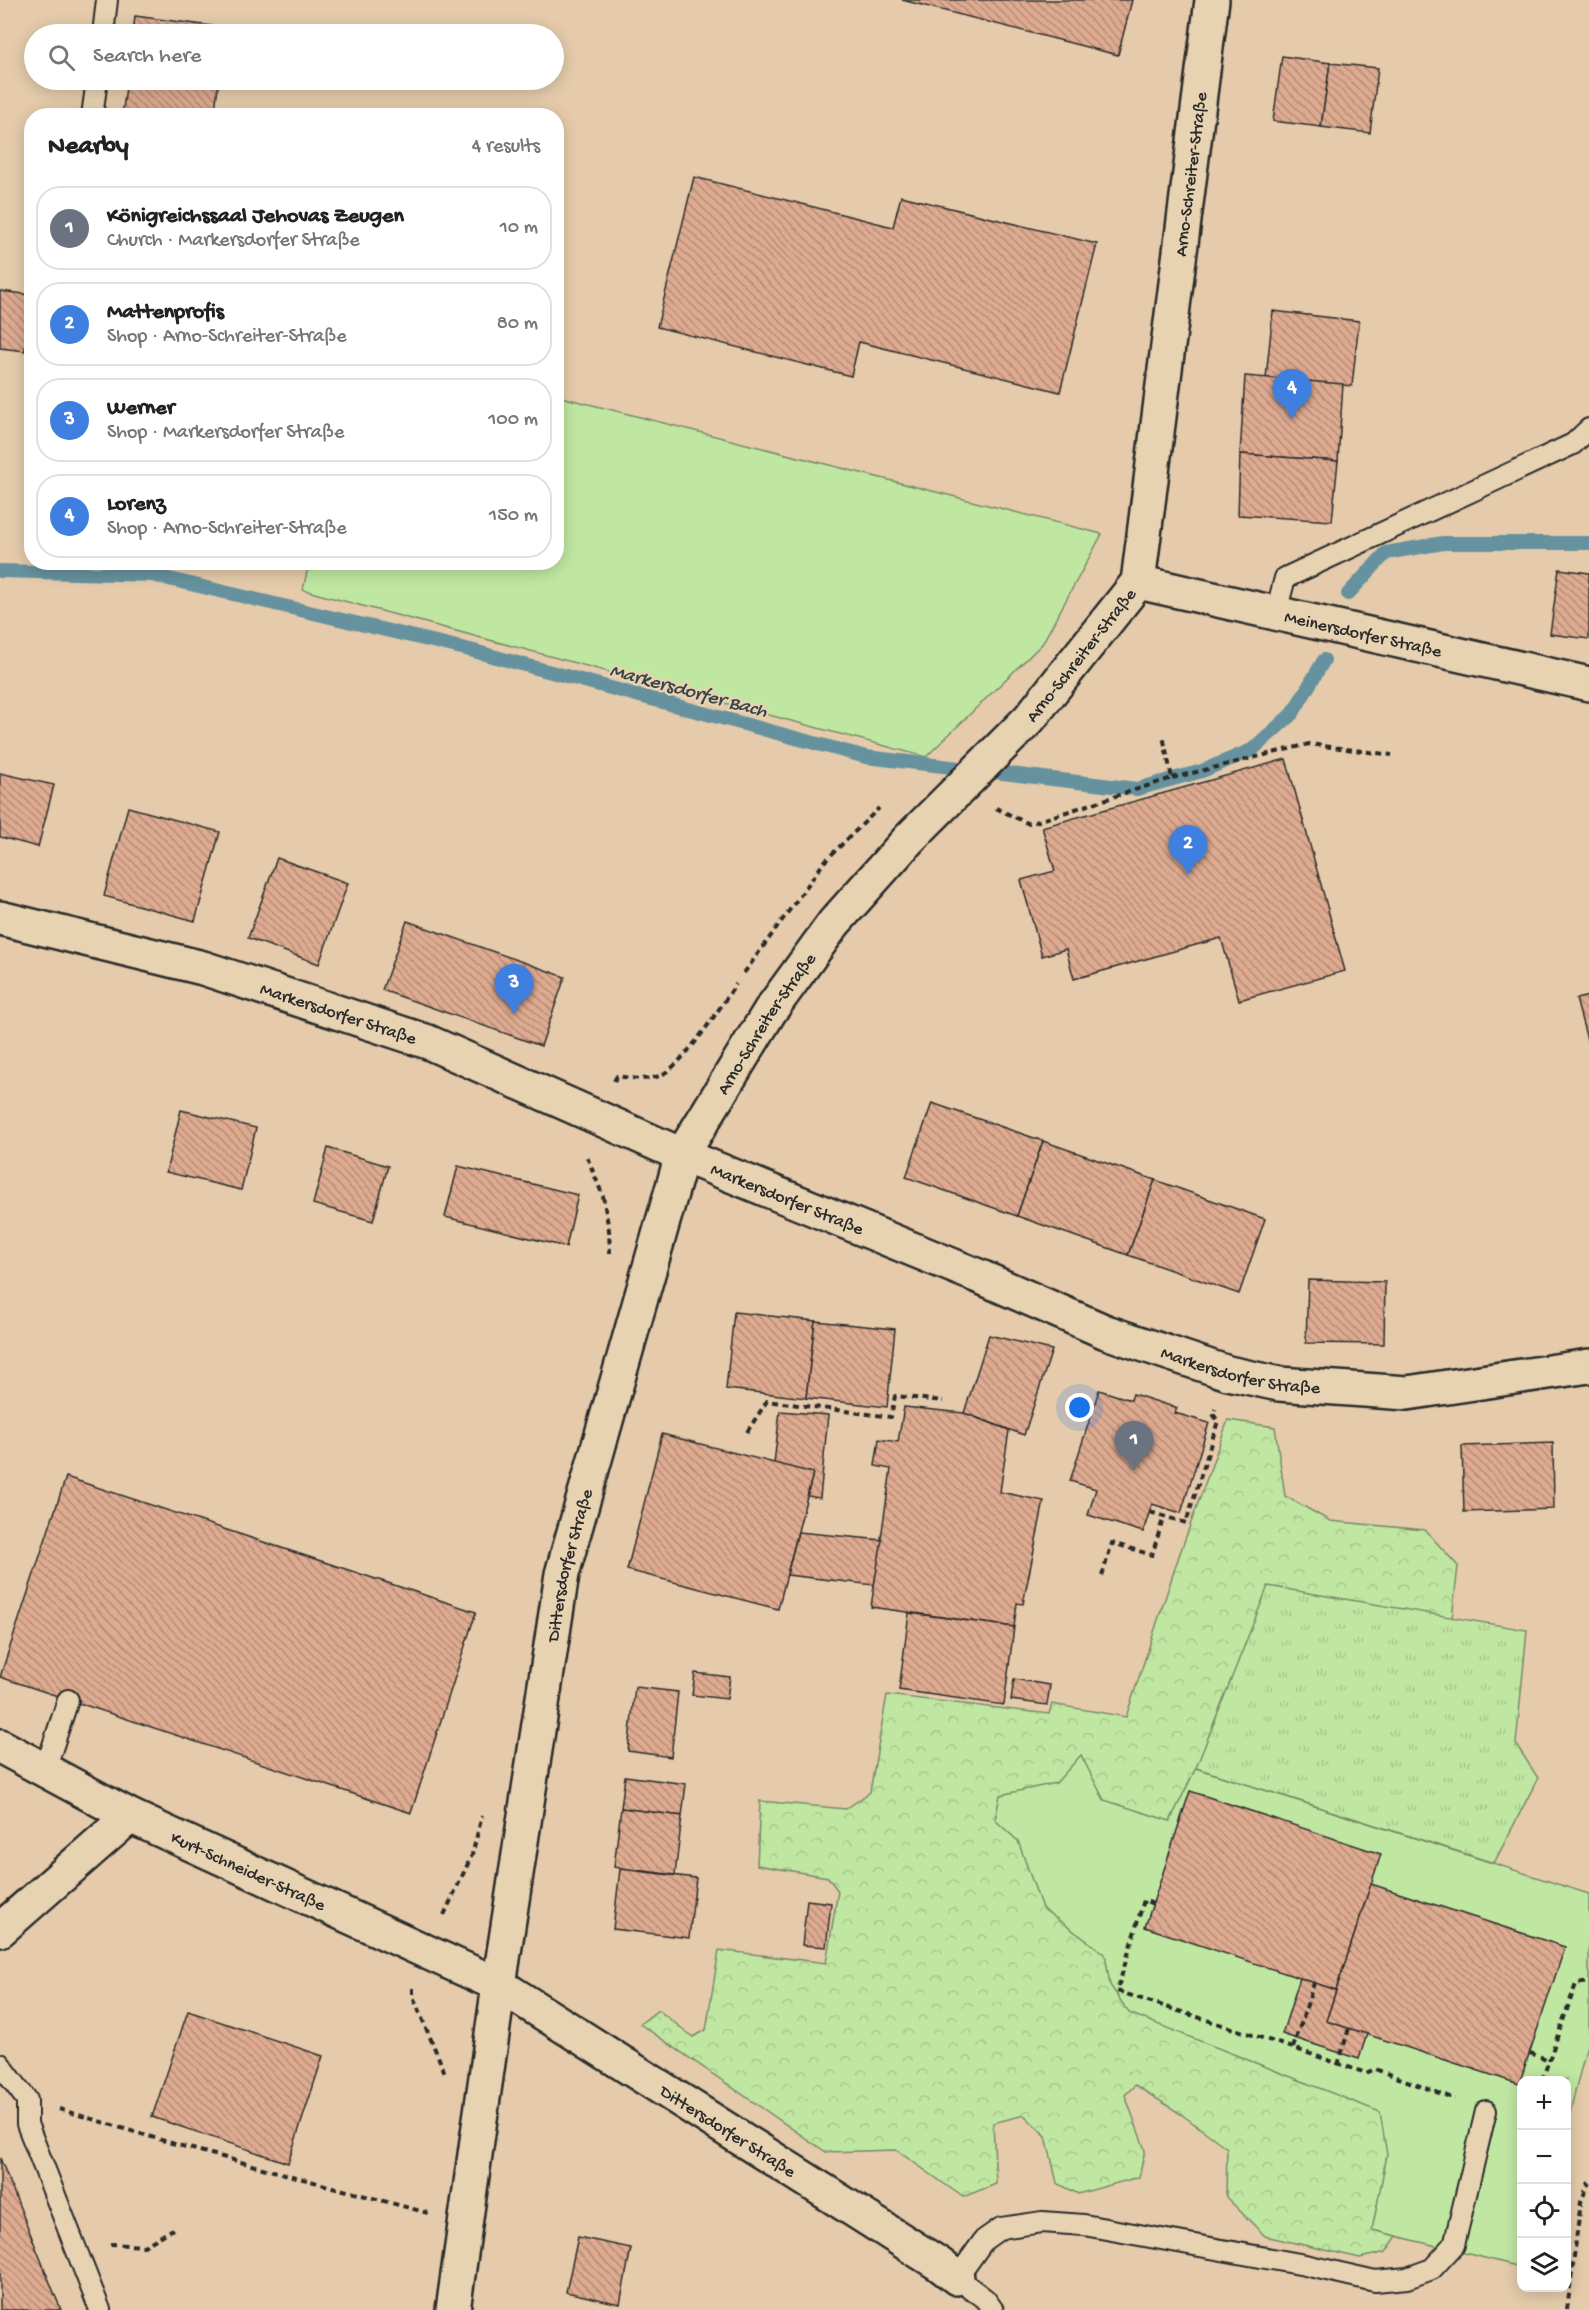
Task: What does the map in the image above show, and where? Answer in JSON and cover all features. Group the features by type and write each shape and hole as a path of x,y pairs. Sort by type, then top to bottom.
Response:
{"street":[{"name":"Arno-Schreiter-Straße","path":"682,1155 770,1011 834,923 909,839 1029,719 1138,582 1212,0"},
{"name":"Meinersdorfer Straße","path":"1138,582 1589,684"},
{"name":"Markersdorfer Straße","path":"0,918 203,968 428,1042 682,1155 940,1260 1106,1332 1228,1373 1279,1384 1407,1393 1589,1366"},
{"name":"Dittersdorfer Straße","path":"453,2310 499,1985 562,1574 682,1155"},
{"name":"Kurt-Schneider-Straße","path":"0,1746 130,1816 499,1985"},
{"path":"0,1930 130,1816"},
{"name":"Dittersdorfer Straße","path":"499,1985 939,2264 957,2278"}],"lane":[{"path":"104,24 107,0"},
{"path":"93,108 96,90"},
{"path":"1276,612 1285,578 1573,444 1589,429"},
{"path":"45,1770 68,1700"},
{"path":"0,2064 27,2100 27,2124 100,2310"},
{"path":"993,2310 957,2278 984,2240 1001,2228 1042,2222 1084,2225 1132,2233 1305,2265 1375,2281 1407,2278 1432,2269 1454,2245 1486,2111"}],"path":[{"path":"1163,736 1172,778"},
{"path":"958,789 1029,824 1172,778 1309,744 1392,755"},
{"path":"747,1432 767,1401 891,1417 895,1396 943,1401"},
{"path":"1150,1512 1186,1523 1218,1421 1213,1414 1217,1402"},
{"path":"1102,1576 1112,1543 1152,1555 1164,1516"},
{"path":"1153,1904 1144,1900 1117,1991 1293,2048 1338,2065 1366,2073 1375,2069 1486,2111"},
{"path":"1543,2076 1576,1984 1589,1982"},
{"path":"1293,2048 1314,1983"},
{"path":"1338,2065 1349,2028"},
{"path":"1530,2053 1549,2060"},
{"path":"27,2100 178,2145 410,2209 466,2222"},
{"path":"1567,2310 1581,2202 1589,2182"},
{"path":"73,2242 144,2246 173,2229"}],"green space":[{"path":"564,398 1102,534 1042,644 926,757 303,590 307,570 564,570"},
{"path":"1228,1420 1275,1427 1285,1496 1330,1521 1425,1530 1458,1566 1452,1618 1278,1794 1196,1768 1170,1821 1104,1800 1081,1755 1056,1783 1000,1795 995,1820 1018,1841 1042,1908 1105,1954 1110,1985 1129,2013 1380,2112 1387,2155 1372,2230 1397,2236 1386,2252 1360,2258 1265,2236 1226,2197 1227,2148 1181,2114 1135,2085 1125,2095 1145,2150 1139,2177 1078,2194 1057,2183 1046,2136 1024,2115 993,2123 996,2184 963,2197 896,2150 826,2152 640,2024 658,2010 693,2037 706,2030 719,1950 826,1963 838,1891 828,1877 757,1865 760,1801 846,1809 870,1792 887,1695 1049,1714 1052,1704 1126,1717 1179,1556"},
{"path":"1268,1586 1527,1630 1516,1744 1538,1778 1494,1863 1196,1768"},
{"path":"1009,1746 1196,1768 1589,1894 1589,2037 1571,2108 1571,2076 1517,2076 1517,2266 1372,2230 1141,2067 988,1854"}],"building":[{"path":"902,0 1132,0 1118,55"},
{"path":"135,16 196,24 134,24"},
{"path":"1282,56 1330,63 1321,127 1273,121"},
{"path":"1330,63 1378,68 1370,133 1321,127"},
{"path":"126,90 218,90 215,108 123,108"},
{"path":"694,177 893,227 901,196 1097,244 1060,392 859,342 851,376 657,327"},
{"path":"0,291 24,294 24,351 0,348"},
{"path":"1273,311 1359,321 1352,386 1266,378"},
{"path":"1245,376 1343,384 1338,461 1240,454"},
{"path":"1240,454 1338,461 1332,521 1238,515"},
{"path":"1559,569 1589,573 1589,639 1550,634"},
{"path":"1286,759 1345,971 1239,1000 1221,938 1074,979 1066,949 1042,956 1021,880 1055,871 1042,827"},
{"path":"0,773 54,785 38,847 0,837"},
{"path":"128,807 220,832 195,921 104,896"},
{"path":"277,858 348,883 319,964 248,938"},
{"path":"407,921 565,977 541,1046 382,990"},
{"path":"1589,996 1589,1047 1576,999"},
{"path":"932,1103 1043,1141 1017,1216 906,1177"},
{"path":"181,1110 256,1128 241,1190 166,1172"},
{"path":"1043,1141 1155,1180 1128,1255 1017,1216"},
{"path":"328,1148 388,1166 373,1221 313,1204"},
{"path":"458,1166 578,1195 566,1247 445,1217"},
{"path":"1155,1180 1265,1219 1239,1294 1128,1255"},
{"path":"1308,1280 1385,1282 1384,1344 1306,1343"},
{"path":"734,1312 815,1321 806,1398 726,1389"},
{"path":"815,1321 895,1329 887,1407 806,1398"},
{"path":"989,1335 1052,1350 1024,1435 964,1413"},
{"path":"1099,1390 1131,1400 1133,1394 1177,1408 1175,1413 1209,1423 1181,1513 1152,1504 1143,1532 1088,1515 1096,1489 1070,1481"},
{"path":"904,1407 964,1413 1009,1430 1000,1492 1044,1501 1023,1604 1017,1603 1014,1627 871,1607 891,1469 875,1466 879,1439 898,1442"},
{"path":"780,1411 828,1415 820,1498 807,1496 813,1473 774,1464"},
{"path":"662,1434 813,1473 778,1609 627,1570"},
{"path":"1553,1443 1554,1509 1464,1512 1462,1446"},
{"path":"66,1477 476,1612 411,1813 0,1677"},
{"path":"798,1532 882,1540 874,1585 787,1575"},
{"path":"909,1613 1014,1627 1004,1705 899,1690"},
{"path":"695,1673 730,1677 727,1699 692,1695"},
{"path":"1014,1679 1050,1685 1047,1705 1011,1700"},
{"path":"635,1687 678,1692 671,1757 628,1751"},
{"path":"625,1776 686,1784 682,1816 621,1808"},
{"path":"1190,1791 1381,1854 1336,1990 1145,1927"},
{"path":"621,1808 682,1816 675,1875 614,1867"},
{"path":"620,1869 696,1878 689,1938 613,1929"},
{"path":"1371,1884 1565,1947 1522,2076 1517,2076 1517,2083 1326,2021"},
{"path":"807,1900 831,1903 826,1947 802,1945"},
{"path":"1300,1978 1336,1990 1326,2021 1367,2034 1359,2059 1282,2034"},
{"path":"188,2011 323,2056 288,2163 152,2117"},
{"path":"0,2158 61,2310 0,2310"},
{"path":"578,2237 631,2248 620,2304 566,2292"}],"waterway":[{"name":"Markersdorfer Bach","path":"1348,594 1386,553 1443,543 1589,543"},
{"name":"Markersdorfer Bach","path":"0,571 152,575 470,650 866,757 1137,789 1202,771 1252,750 1293,713 1324,660"}],"place":[{"name":"Lorenz","path":"1292,419"},
{"name":"Mattenprofis","path":"1188,875"},
{"name":"Werner","path":"514,1014"},
{"name":"Königreichssaal Jehovas Zeugen","path":"1134,1471"}]}
